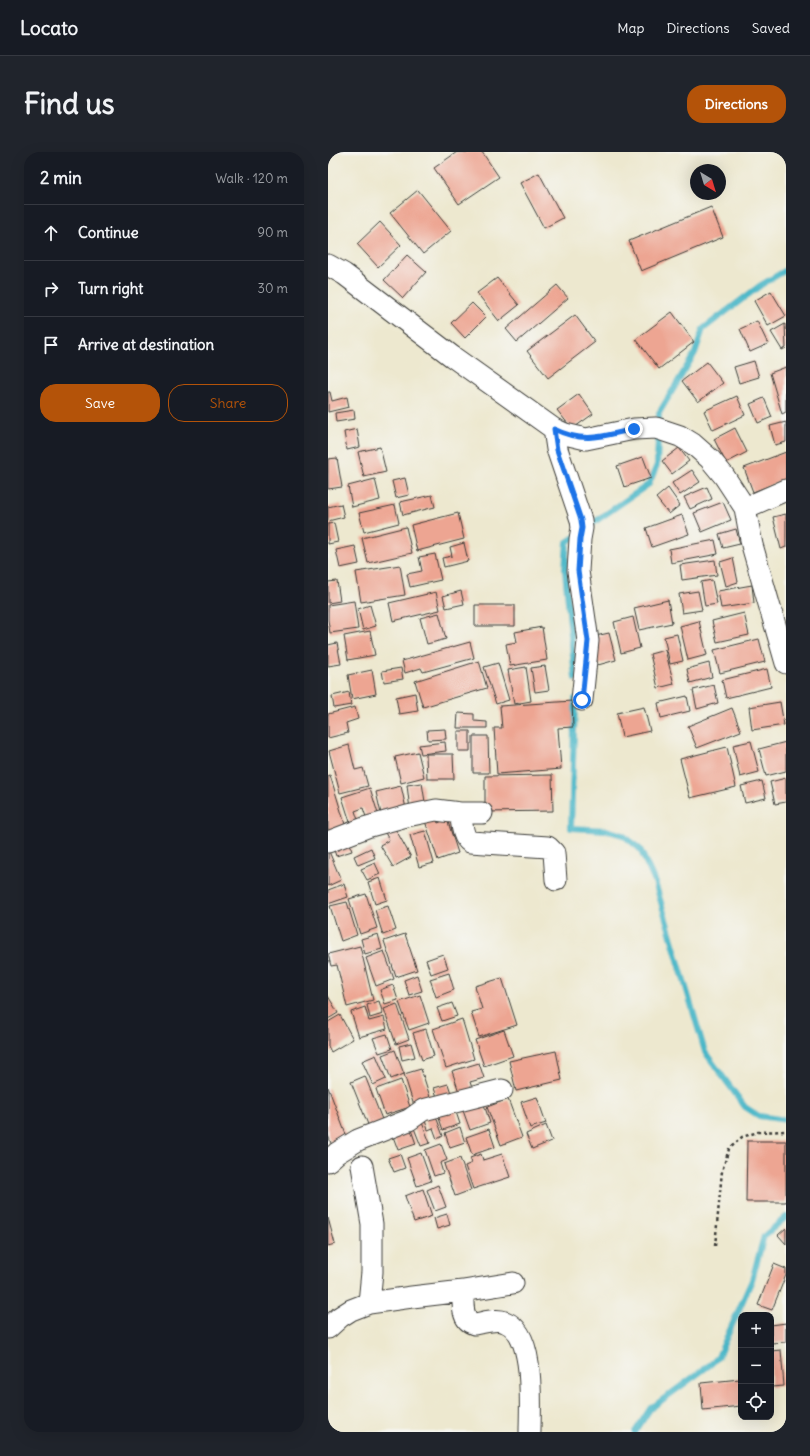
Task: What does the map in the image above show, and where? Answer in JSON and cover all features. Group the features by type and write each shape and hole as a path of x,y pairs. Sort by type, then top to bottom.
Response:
{"street":[{"path":"328,265 344,274 453,357 554,429 576,438 586,439 644,428 656,428 680,436 693,444 710,459 724,476 745,508 752,545 786,663"},
{"path":"554,429 557,450 581,520 582,528 578,571 588,641 582,700"},
{"path":"745,508 786,490"},
{"path":"328,842 367,827 436,810 460,813 482,813"},
{"path":"460,813 466,840 470,842 548,847 554,853 556,880"},
{"path":"328,1161 337,1152 358,1140 408,1120 423,1110 502,1090"},
{"path":"362,1166 372,1224 372,1272 369,1303"},
{"path":"328,1328 340,1317 351,1310 369,1303 513,1283"},
{"path":"463,1291 466,1318 471,1323 505,1322 517,1331 522,1339 530,1370 530,1432"}],"path":[{"path":"715,1246 722,1171 728,1149 742,1137 747,1135 758,1132 786,1131"}],"building":[{"path":"457,152 482,152 499,177 459,204 434,168"},
{"path":"539,173 563,218 544,228 520,183"},
{"path":"418,190 451,231 423,254 390,213"},
{"path":"711,207 723,237 641,271 629,241"},
{"path":"380,222 401,245 378,267 357,244"},
{"path":"407,255 426,272 403,298 384,280"},
{"path":"497,278 519,305 499,321 477,293"},
{"path":"557,285 568,298 517,342 506,329"},
{"path":"771,291 786,316 768,326 754,301"},
{"path":"472,303 486,317 465,338 451,323"},
{"path":"672,312 694,342 659,369 636,339"},
{"path":"575,315 595,342 548,378 527,351"},
{"path":"757,321 768,344 750,352 740,329"},
{"path":"785,324 786,348 782,350 771,332"},
{"path":"754,361 759,377 739,383 734,367"},
{"path":"707,362 723,383 698,402 682,381"},
{"path":"786,367 786,412 782,414 770,373"},
{"path":"328,392 330,392 332,401 347,397 349,407 328,412"},
{"path":"579,394 593,414 572,429 557,410"},
{"path":"737,396 745,415 713,430 704,411"},
{"path":"764,398 772,417 758,423 750,404"},
{"path":"354,410 355,419 336,422 335,413"},
{"path":"786,422 786,442 775,445 770,426"},
{"path":"735,428 747,452 726,463 714,439"},
{"path":"357,429 360,447 347,450 344,432"},
{"path":"380,447 386,472 364,477 358,452"},
{"path":"679,448 689,461 672,474 662,461"},
{"path":"786,452 786,479 753,492 744,468"},
{"path":"643,457 651,478 624,487 617,466"},
{"path":"337,458 342,487 328,489 328,459"},
{"path":"692,470 700,482 680,495 672,483"},
{"path":"405,478 409,495 396,498 392,481"},
{"path":"375,479 380,500 352,507 348,486"},
{"path":"707,487 712,499 690,509 684,497"},
{"path":"668,488 680,505 669,514 656,498"},
{"path":"432,495 435,507 403,515 400,502"},
{"path":"723,502 731,520 702,532 694,513"},
{"path":"341,504 344,517 328,521 328,507"},
{"path":"395,505 399,523 364,532 359,513"},
{"path":"458,513 464,539 417,551 411,525"},
{"path":"786,514 786,547 781,549 773,517"},
{"path":"682,515 689,534 652,547 646,528"},
{"path":"334,523 338,542 328,544 328,524"},
{"path":"406,527 412,553 368,563 362,538"},
{"path":"736,529 740,544 723,548 719,534"},
{"path":"715,540 718,554 671,563 669,549"},
{"path":"464,543 468,561 444,567 442,558 452,556 450,547"},
{"path":"355,546 359,564 340,568 336,550"},
{"path":"435,554 441,580 410,587 407,574 422,571 419,557"},
{"path":"733,558 738,582 726,586 720,562"},
{"path":"715,560 717,575 682,580 680,565"},
{"path":"400,565 405,595 361,602 356,572"},
{"path":"712,580 717,604 705,606 701,582"},
{"path":"337,581 340,601 328,603 328,582"},
{"path":"752,585 754,603 721,608 718,591"},
{"path":"461,591 464,604 446,608 443,596"},
{"path":"698,591 702,610 682,613 679,594"},
{"path":"436,592 440,610 393,621 389,603"},
{"path":"668,600 672,623 639,630 634,608"},
{"path":"354,601 358,629 330,633 328,605"},
{"path":"370,605 376,626 363,630 358,609"},
{"path":"475,605 515,605 515,626 475,626"},
{"path":"439,613 446,639 427,644 420,618"},
{"path":"744,613 749,635 717,642 712,621"},
{"path":"633,617 640,648 621,653 614,622"},
{"path":"699,621 707,655 688,660 680,626"},
{"path":"542,627 547,660 510,666 506,644 517,642 515,632"},
{"path":"370,631 375,655 348,660 344,636"},
{"path":"609,633 616,660 598,665 591,637"},
{"path":"677,634 683,661 670,664 664,637"},
{"path":"759,639 765,662 720,673 714,650"},
{"path":"470,642 474,658 423,672 421,668 405,673 402,661"},
{"path":"337,643 341,664 328,666 328,645"},
{"path":"665,650 674,684 658,688 650,654"},
{"path":"479,661 487,688 423,707 415,681"},
{"path":"498,663 509,700 496,704 484,667"},
{"path":"709,663 712,677 690,683 687,669"},
{"path":"545,666 549,690 535,692 531,668"},
{"path":"526,667 531,701 514,704 508,670"},
{"path":"401,668 403,679 384,682 382,671"},
{"path":"767,669 771,687 726,698 722,680"},
{"path":"372,670 376,694 352,699 348,675"},
{"path":"714,685 718,703 697,709 693,690"},
{"path":"349,692 351,705 334,708 332,696"},
{"path":"415,693 418,711 399,714 396,697"},
{"path":"687,696 690,711 661,718 658,703"},
{"path":"572,701 573,727 558,728 561,769 497,774 494,728 502,728 500,706"},
{"path":"780,702 784,725 752,730 749,707"},
{"path":"355,707 358,719 346,723 348,733 328,738 328,714"},
{"path":"644,707 650,731 622,737 617,713"},
{"path":"732,708 741,731 697,748 688,726"},
{"path":"458,713 474,714 474,721 487,722 487,728 457,728"},
{"path":"445,729 446,739 428,740 427,730"},
{"path":"458,731 470,731 470,751 458,751"},
{"path":"473,736 488,736 489,773 473,773"},
{"path":"751,741 759,772 740,777 733,745"},
{"path":"445,742 446,751 421,754 419,745"},
{"path":"786,742 786,771 766,776 759,749"},
{"path":"349,745 355,770 363,768 368,786 340,793 329,751"},
{"path":"727,747 736,787 690,798 680,759"},
{"path":"418,752 424,777 401,783 395,757"},
{"path":"426,754 453,754 454,779 427,779"},
{"path":"330,775 347,831 328,837 328,776"},
{"path":"552,775 553,811 485,812 485,776"},
{"path":"786,778 786,802 775,804 770,782"},
{"path":"762,781 766,798 745,803 741,786"},
{"path":"422,783 426,808 410,810 407,785"},
{"path":"401,786 407,813 382,818 376,792"},
{"path":"370,788 379,817 367,820 363,808 355,811 359,823 351,825 342,797"},
{"path":"434,812 438,823 447,819 458,853 438,860 423,815"},
{"path":"391,821 411,857 393,867 380,845 389,840 382,827"},
{"path":"425,831 434,863 419,867 410,835"},
{"path":"347,838 352,851 336,856 332,844"},
{"path":"371,848 375,858 358,865 354,856"},
{"path":"328,849 341,880 328,886"},
{"path":"375,863 380,874 367,880 361,869"},
{"path":"380,878 387,900 375,904 368,882"},
{"path":"344,884 348,897 328,904 328,890"},
{"path":"366,894 377,928 360,934 349,899"},
{"path":"347,902 357,935 341,941 330,906"},
{"path":"388,906 396,930 383,935 375,910"},
{"path":"378,934 382,949 365,954 361,939"},
{"path":"405,934 417,970 396,977 384,941"},
{"path":"360,946 373,1000 347,1007 337,965 331,966 328,954"},
{"path":"384,951 394,979 376,986 366,958"},
{"path":"443,954 448,968 431,974 426,960"},
{"path":"449,973 454,990 436,997 430,979"},
{"path":"417,975 422,991 409,995 404,980"},
{"path":"502,978 517,1025 479,1037 471,1012 482,1009 475,986"},
{"path":"393,985 398,1000 385,1004 380,990"},
{"path":"420,995 429,1023 409,1030 399,1002"},
{"path":"328,996 338,1013 328,1019"},
{"path":"379,1001 383,1014 370,1018 367,1005"},
{"path":"452,1003 457,1016 442,1021 437,1008"},
{"path":"397,1004 409,1039 396,1044 384,1009"},
{"path":"365,1007 369,1021 384,1017 387,1029 359,1037 351,1012"},
{"path":"340,1015 353,1039 331,1052 328,1046 328,1022"},
{"path":"462,1019 474,1059 446,1068 433,1029"},
{"path":"426,1029 434,1056 422,1060 413,1033"},
{"path":"504,1030 513,1056 484,1066 475,1040"},
{"path":"387,1034 392,1049 379,1053 373,1038"},
{"path":"411,1043 415,1057 402,1060 399,1046"},
{"path":"395,1050 404,1074 391,1079 382,1055"},
{"path":"556,1051 562,1080 516,1091 509,1061"},
{"path":"376,1055 386,1079 373,1085 362,1061"},
{"path":"479,1063 484,1078 470,1082 473,1091 460,1095 452,1071"},
{"path":"421,1069 432,1103 415,1109 404,1074"},
{"path":"365,1076 383,1122 369,1127 351,1082"},
{"path":"401,1080 410,1107 385,1115 376,1089"},
{"path":"448,1084 452,1096 438,1100 434,1088"},
{"path":"328,1087 348,1140 332,1146 328,1135"},
{"path":"537,1097 546,1123 530,1128 521,1102"},
{"path":"482,1098 490,1123 470,1130 461,1105"},
{"path":"508,1099 522,1137 501,1145 487,1107"},
{"path":"455,1109 460,1124 443,1130 438,1115"},
{"path":"434,1111 443,1136 437,1139 433,1128 428,1130 423,1114"},
{"path":"421,1120 430,1143 421,1146 412,1123"},
{"path":"409,1124 416,1144 398,1150 391,1131"},
{"path":"546,1125 552,1141 532,1149 526,1134"},
{"path":"460,1127 465,1143 450,1148 445,1133"},
{"path":"489,1129 495,1147 472,1155 466,1137"},
{"path":"747,1141 786,1141 786,1202 746,1202"},
{"path":"441,1144 447,1160 440,1163 443,1173 434,1176 425,1150"},
{"path":"421,1153 431,1181 417,1186 407,1158"},
{"path":"400,1154 405,1168 394,1172 388,1158"},
{"path":"481,1154 483,1160 502,1154 510,1177 473,1189 465,1166 472,1163 470,1158"},
{"path":"460,1158 471,1190 455,1196 444,1164"},
{"path":"438,1185 446,1207 435,1211 427,1190"},
{"path":"423,1189 432,1216 414,1222 405,1196"},
{"path":"447,1214 450,1225 437,1229 434,1218"},
{"path":"328,1218 335,1244 328,1246"},
{"path":"786,1228 786,1244 778,1235"},
{"path":"774,1264 786,1269 786,1275 772,1310 758,1305"},
{"path":"786,1323 786,1342 774,1343 774,1325"},
{"path":"781,1350 784,1386 774,1387 774,1351"},
{"path":"738,1379 738,1406 703,1410 701,1383"}],"waterway":[{"path":"586,528 649,484 657,465 659,413 695,353 703,329 761,285 786,270"},
{"path":"575,678 565,570 567,542 576,536"},
{"path":"575,699 571,828 606,830 623,835 640,849 655,882 705,1052 745,1107 759,1116 786,1120"},
{"path":"635,1432 650,1409 711,1364 718,1357 752,1280 764,1236 786,1217"}],"route":[{"path":"582,700 588,641 578,571 582,528 581,520 557,450 554,429 576,438 586,439 634,429"}]}
